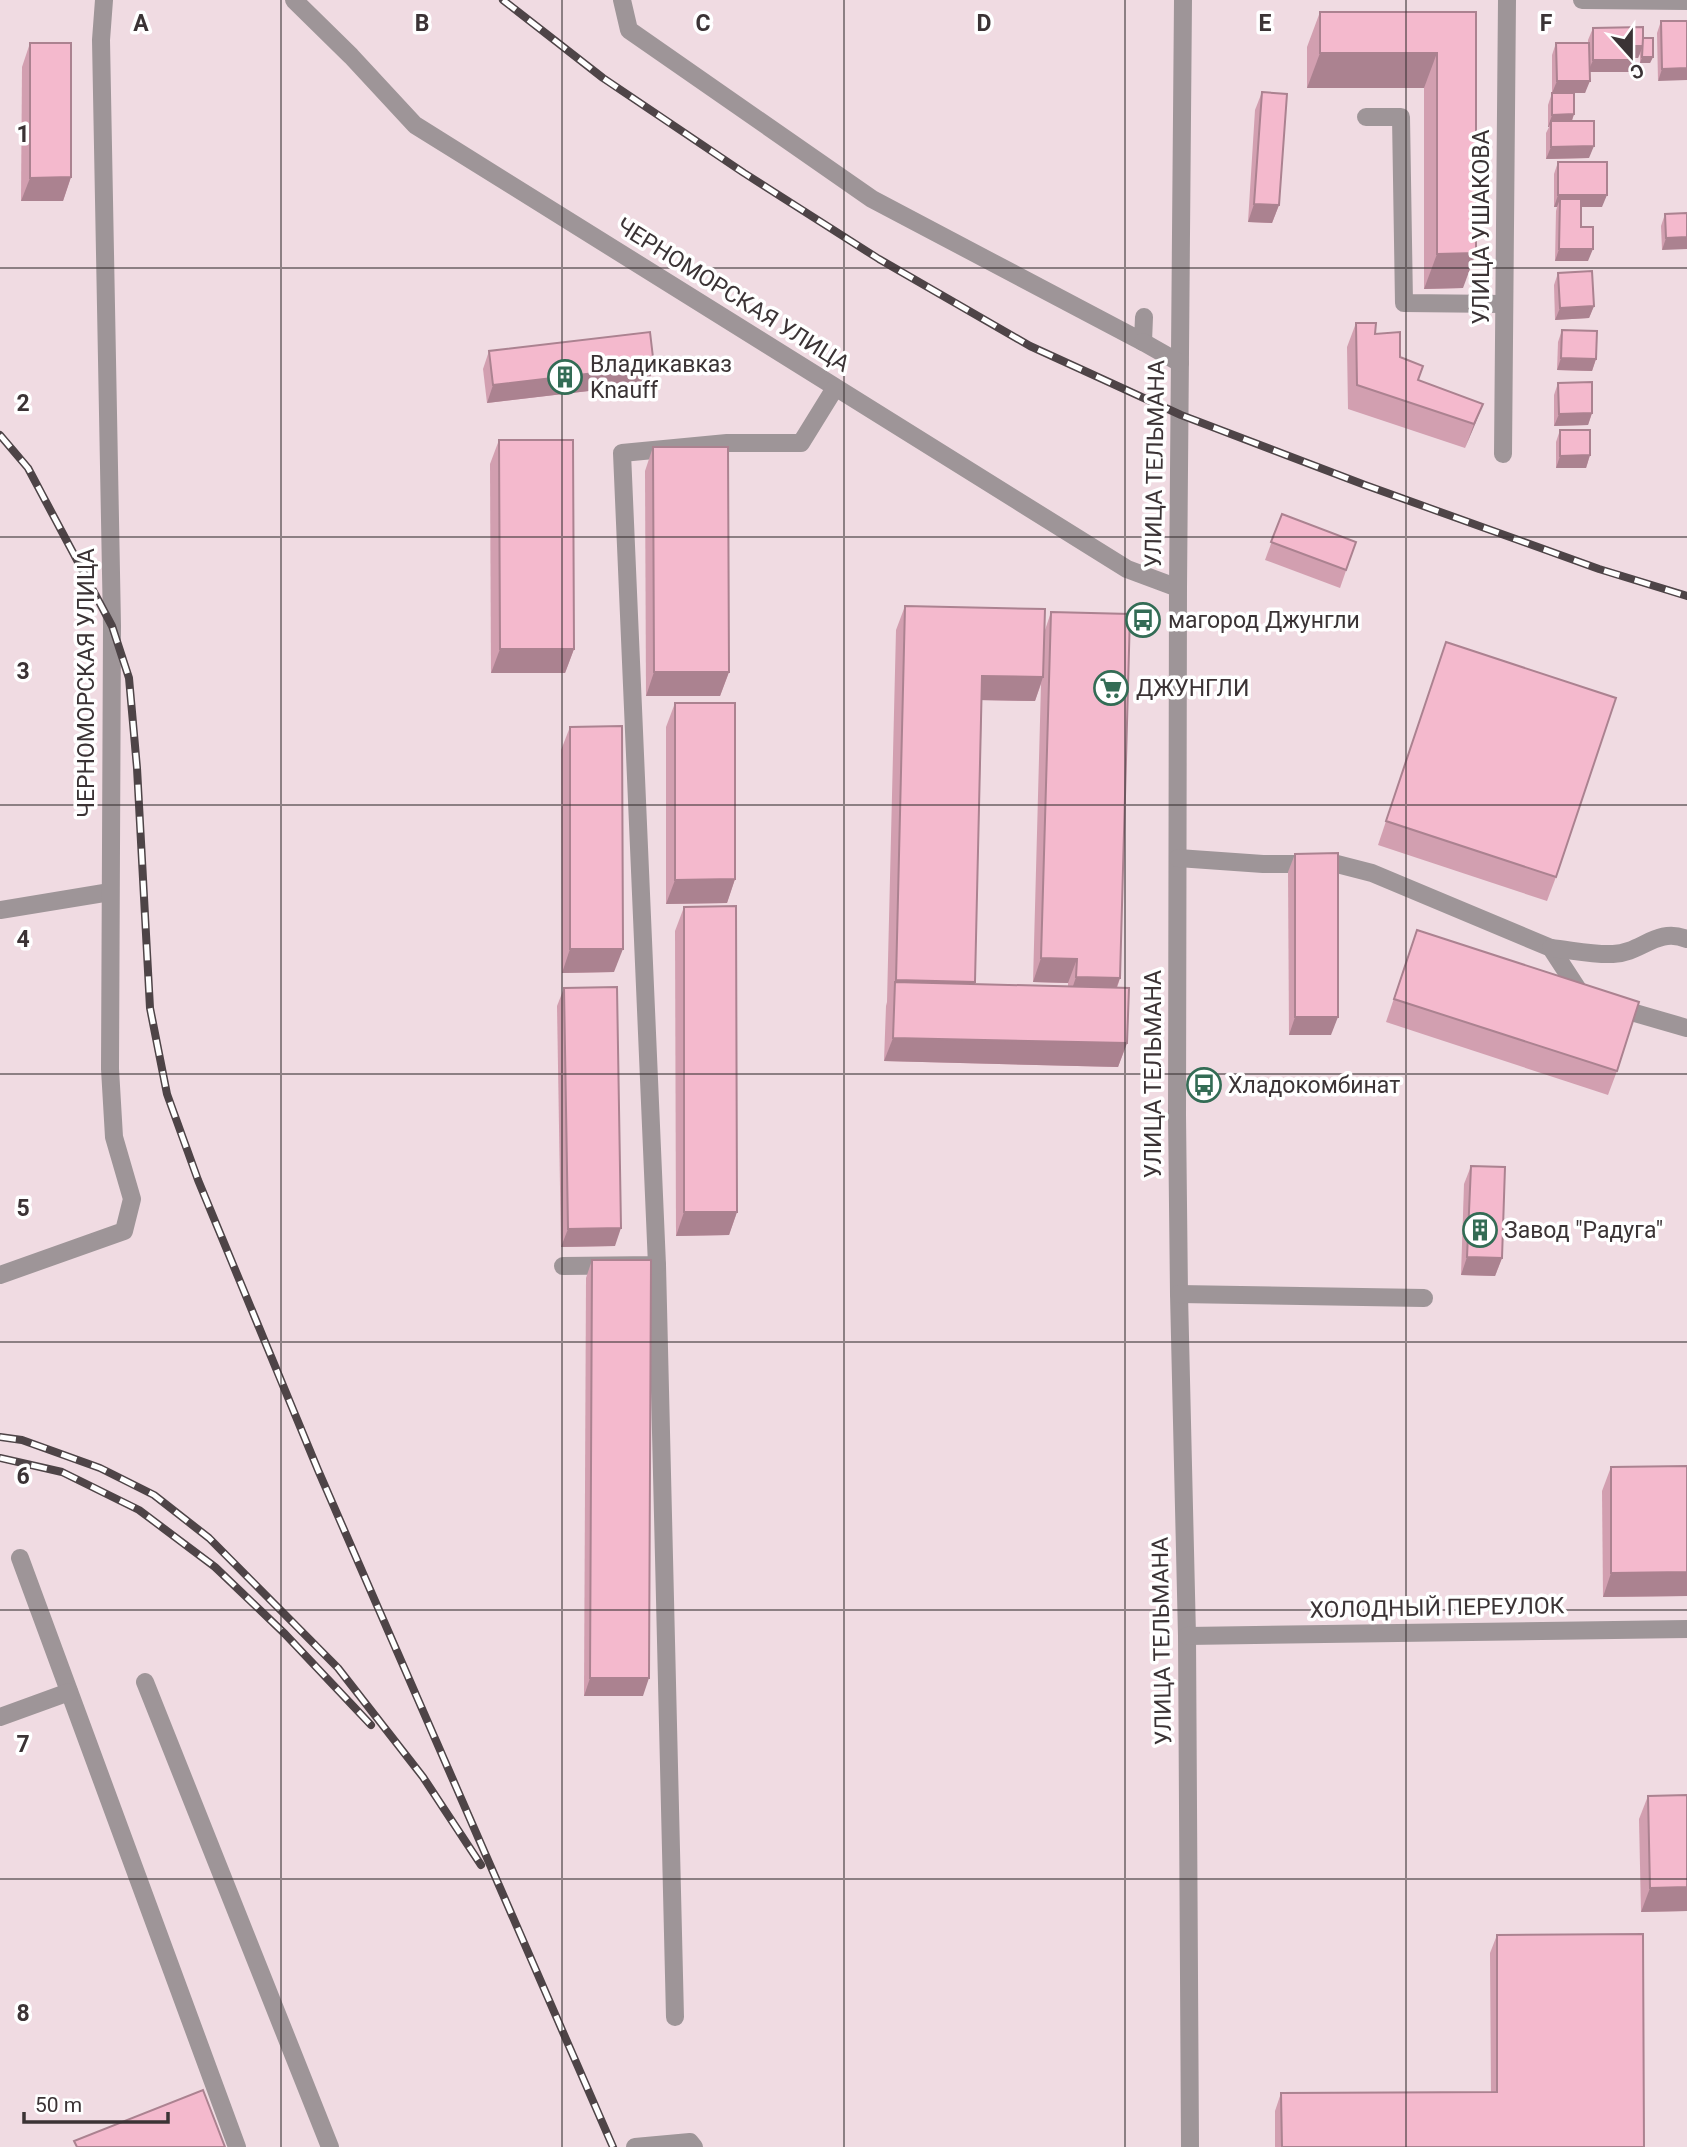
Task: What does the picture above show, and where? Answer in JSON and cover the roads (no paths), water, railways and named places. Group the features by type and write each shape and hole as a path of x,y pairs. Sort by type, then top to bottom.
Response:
{"street":[{"name":"ЧЕРНОМОРСКАЯ УЛИЦА","path":"0,1275 124,1231 132,1199 114,1137 110,1069 112,626 101,40 104,0"},
{"name":"ЧЕРНОМОРСКАЯ УЛИЦА","path":"294,0 415,125 1127,569 1178,588"},
{"path":"622,0 629,30 872,199 1181,363"},
{"name":"УЛИЦА ТЕЛЬМАНА","path":"1183,0 1178,588 1179,1294 1188,1636 1190,2147"},
{"name":"УЛИЦА УШАКОВА","path":"1503,454 1507,0"},
{"path":"1582,0 1687,1"},
{"path":"1366,117 1401,117 1404,303 1504,304"},
{"path":"1143,342 1144,317"},
{"path":"675,2017 657,1265 622,453 727,443 801,443 835,388"},
{"path":"1178,858 1263,864 1337,864 1371,873 1551,948 1613,954 1631,951 1662,935 1687,940"},
{"path":"0,911 110,892"},
{"path":"1551,948 1579,991 1602,1003 1687,1028"},
{"path":"563,1266 657,1265"},
{"path":"1179,1294 1424,1298"},
{"path":"20,1559 237,2147"},
{"name":"ХОЛОДНЫЙ ПЕРЕУЛОК","path":"1188,1636 1687,1629"},
{"path":"145,1682 330,2147"},
{"path":"0,1717 69,1692"},
{"path":"635,2147 690,2142 694,2147"}],"railway":[{"path":"503,0 603,78 744,173 879,259 1030,346 1181,415 1599,569 1687,596"},
{"path":"0,435 28,468 112,626 129,678 137,768 150,1008 167,1094 198,1180 318,1470 613,2147"},
{"path":"0,1437 22,1440 100,1468 154,1495 209,1538 338,1668 423,1777 481,1865"},
{"path":"0,1458 62,1472 139,1510 215,1567 285,1634 371,1725"}],"place":[{"name":"Владикавказ Knauff","path":"565,377"},
{"name":"магород Джунгли","path":"1143,620"},
{"name":"ДЖУНГЛИ","path":"1111,688"},
{"name":"Хладокомбинат","path":"1204,1085"},
{"name":"Завод \"Радуга\"","path":"1480,1230"}]}
